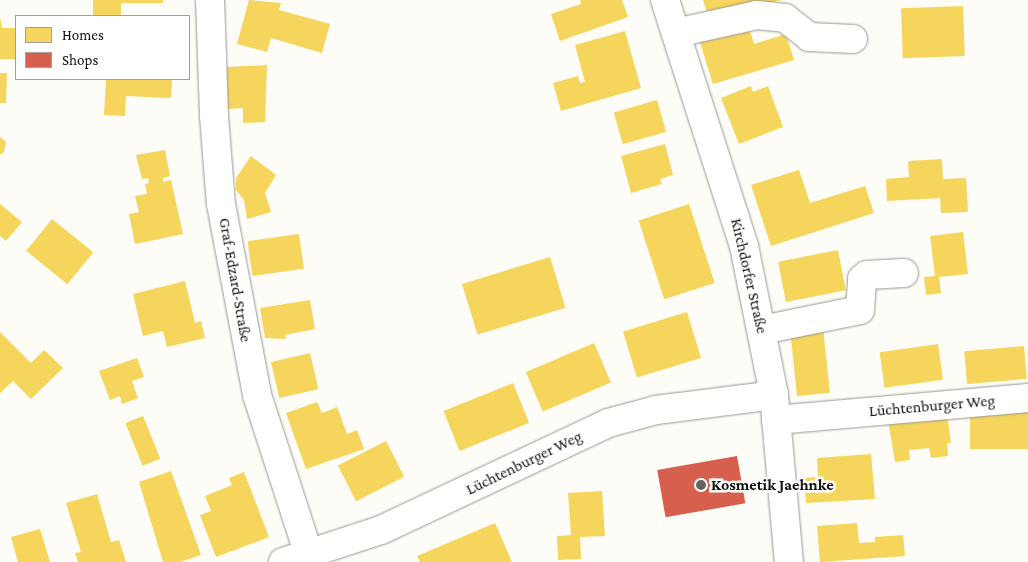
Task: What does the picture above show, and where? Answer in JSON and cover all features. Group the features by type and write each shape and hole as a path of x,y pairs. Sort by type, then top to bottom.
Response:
{"street":[{"name":"Graf-Edzard-Straße","path":"210,0 214,116 221,204 257,396 296,557"},
{"name":"Kirchdorfer Straße","path":"665,0 744,246 762,330 775,408 789,562"},
{"path":"676,33 757,15 785,18 809,37 853,39"},
{"path":"762,330 860,310 862,279 867,275 904,273"},
{"name":"Lüchtenburger Weg","path":"296,557 381,530 608,423 656,410 775,408 1028,398"}],"building: Homes":[{"path":"93,0 163,0 163,3 121,3 121,15 93,15"},
{"path":"249,0 281,3 279,10 330,24 322,53 271,38 267,52 237,44"},
{"path":"580,0 622,0 628,17 560,41 551,14 581,4"},
{"path":"703,0 782,0 709,18"},
{"path":"963,6 965,56 903,58 901,8"},
{"path":"0,17 2,28 15,28 15,59 0,59"},
{"path":"747,21 754,44 786,34 794,60 713,84 698,36"},
{"path":"625,31 641,88 561,111 553,83 578,76 580,83 585,82 575,45"},
{"path":"267,65 265,122 243,123 243,108 228,109 226,67"},
{"path":"0,73 7,73 6,103 0,103"},
{"path":"106,80 172,80 171,98 126,96 125,116 104,115"},
{"path":"751,86 753,92 768,86 783,127 739,144 721,98"},
{"path":"657,100 666,132 623,144 614,112"},
{"path":"0,137 6,142 4,152 0,155"},
{"path":"665,144 673,175 660,179 662,184 631,193 621,156"},
{"path":"165,150 170,176 163,178 163,182 171,180 183,234 135,244 129,214 139,212 135,196 147,194 145,184 149,183 148,178 142,179 136,155"},
{"path":"251,156 276,175 265,193 271,212 247,219 244,200 236,190 236,178"},
{"path":"942,159 943,179 966,178 968,212 941,213 940,198 887,201 886,179 909,177 908,161"},
{"path":"799,170 810,203 865,186 874,213 771,246 751,185"},
{"path":"0,204 22,222 6,241 0,236"},
{"path":"689,204 715,283 664,299 639,220"},
{"path":"52,219 93,252 67,284 26,251"},
{"path":"963,232 968,274 939,277 941,293 926,295 924,277 935,276 930,236"},
{"path":"299,234 304,269 252,276 248,241"},
{"path":"838,250 846,290 786,302 778,262"},
{"path":"550,257 565,308 478,335 462,284"},
{"path":"185,281 195,323 201,321 205,338 167,347 163,331 143,336 133,294"},
{"path":"310,300 315,329 285,335 286,339 265,338 260,308"},
{"path":"687,312 701,358 637,377 623,332"},
{"path":"823,327 830,393 797,396 790,330"},
{"path":"0,332 31,363 44,350 63,368 31,399 13,381 0,393"},
{"path":"594,343 611,383 543,411 526,372"},
{"path":"938,344 943,380 885,388 880,352"},
{"path":"1024,346 1027,379 967,384 964,351"},
{"path":"310,353 318,389 279,398 271,362"},
{"path":"137,358 144,377 132,381 138,398 122,404 120,396 110,400 99,371"},
{"path":"513,383 529,423 460,451 443,411"},
{"path":"317,402 322,413 337,407 347,434 357,430 364,449 306,469 286,413"},
{"path":"970,408 1028,408 1028,449 970,449"},
{"path":"947,413 951,443 947,443 948,456 931,458 929,448 909,450 910,460 895,462 888,420"},
{"path":"143,416 160,459 143,466 125,423"},
{"path":"386,441 404,477 356,501 338,466"},
{"path":"871,454 875,499 806,503 804,478 818,477 817,458"},
{"path":"171,471 201,555 180,562 163,562 139,482"},
{"path":"244,472 269,537 216,557 200,515 211,511 205,496 232,485 229,478"},
{"path":"602,491 605,536 580,537 581,559 558,560 557,536 571,535 568,493"},
{"path":"97,494 111,542 119,540 126,562 78,562 75,553 81,552 66,503"},
{"path":"495,523 512,562 420,562 417,556"},
{"path":"857,523 859,543 875,542 875,537 903,535 905,556 820,562 817,526"},
{"path":"40,529 50,562 18,562 11,537"}],"building: Shops":[{"name":"Kosmetik Jaehnke","path":"737,456 745,503 666,517 657,470"}],"place":[{"name":"Kosmetik Jaehnke","path":"701,485"}]}
